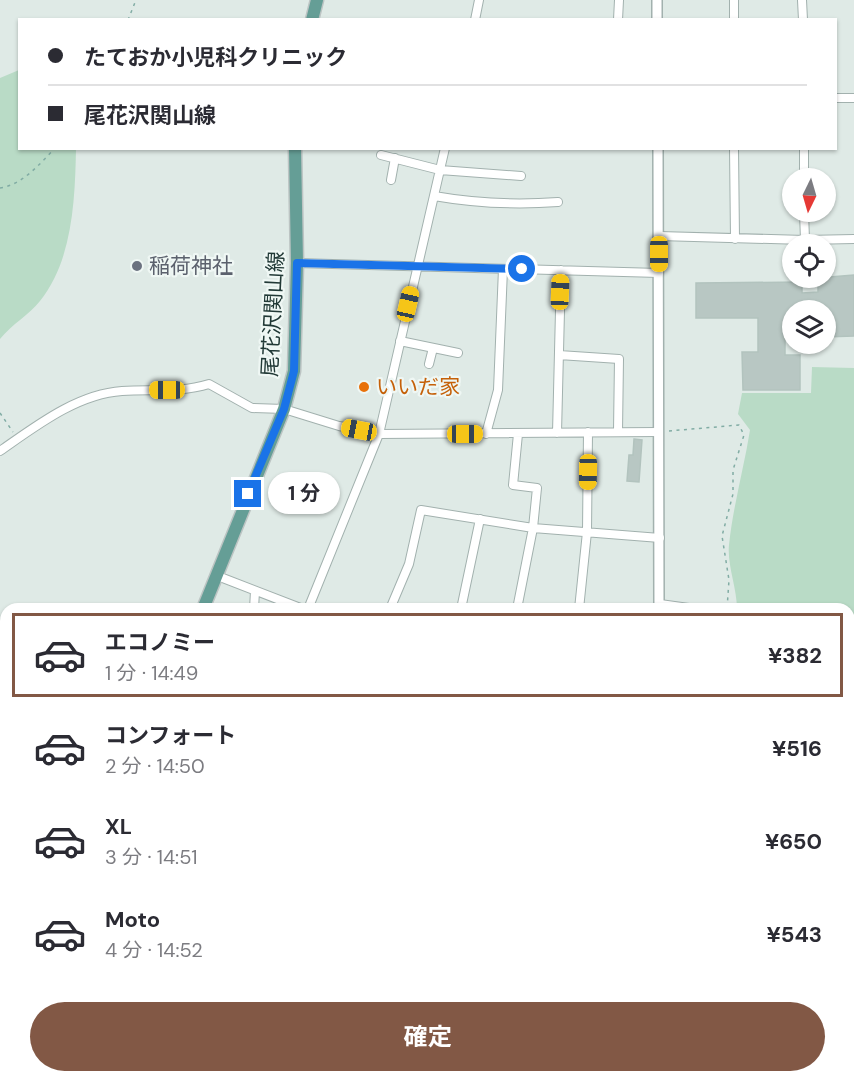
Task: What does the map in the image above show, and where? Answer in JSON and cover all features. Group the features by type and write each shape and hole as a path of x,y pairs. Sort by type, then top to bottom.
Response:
{"main road":[{"path":"312,18 317,0"},
{"name":"尾花沢関山線","path":"204,603 284,409 294,371 297,263 295,150"}],"street":[{"path":"475,18 479,0"},
{"path":"618,18 619,0"},
{"path":"657,0 657,18"},
{"path":"734,0 734,18"},
{"path":"802,0 803,18"},
{"path":"837,98 854,98"},
{"path":"308,603 379,434 445,150"},
{"path":"658,150 660,603"},
{"path":"734,150 735,239"},
{"path":"804,150 804,168"},
{"path":"381,155 440,170 521,176"},
{"path":"392,180 395,158"},
{"path":"434,196 464,202 530,204 558,202"},
{"path":"659,236 782,240"},
{"path":"836,239 854,239"},
{"path":"297,263 659,273"},
{"path":"486,434 498,390 503,269"},
{"path":"557,433 561,270"},
{"path":"400,341 458,352"},
{"path":"429,364 433,348"},
{"path":"559,355 619,359 618,431"},
{"path":"0,451 66,409 90,398 120,391 191,390 209,384 252,408 284,409 339,426 379,434 660,432"},
{"path":"580,603 587,532 588,432"},
{"path":"518,434 513,486 537,488 533,528 518,603"},
{"path":"393,603 409,564 421,510 533,528 660,538"},
{"path":"462,603 480,519"},
{"path":"215,575 288,603"},
{"path":"254,603 255,591"}],"path":[{"path":"129,18 135,0"},
{"path":"0,188 8,187 31,173 53,150"},
{"path":"0,413 18,439"},
{"path":"660,432 739,425 744,435 733,470 733,494 722,536 729,580 727,603"}],"green space":[{"path":"18,70 18,150 76,150 73,208 66,248 59,267 51,285 36,306 0,339 0,78"},
{"path":"812,367 854,368 854,603 736,603 729,560 729,545 750,430 738,414 742,393 811,393"}],"building":[{"path":"854,275 854,336 836,337 836,300 782,300 782,354 800,355 800,390 743,390 742,352 758,352 758,318 696,318 696,283 782,282 782,288 802,288 802,293 818,292 818,288 836,288 836,276"},
{"path":"634,439 642,440 639,482 627,481 629,455 633,455"}],"place":[{"name":"稲荷神社","path":"137,266"},
{"name":"いいだ家","path":"364,387"}],"route":[{"path":"248,494 284,409 294,371 297,263 522,269"}]}
